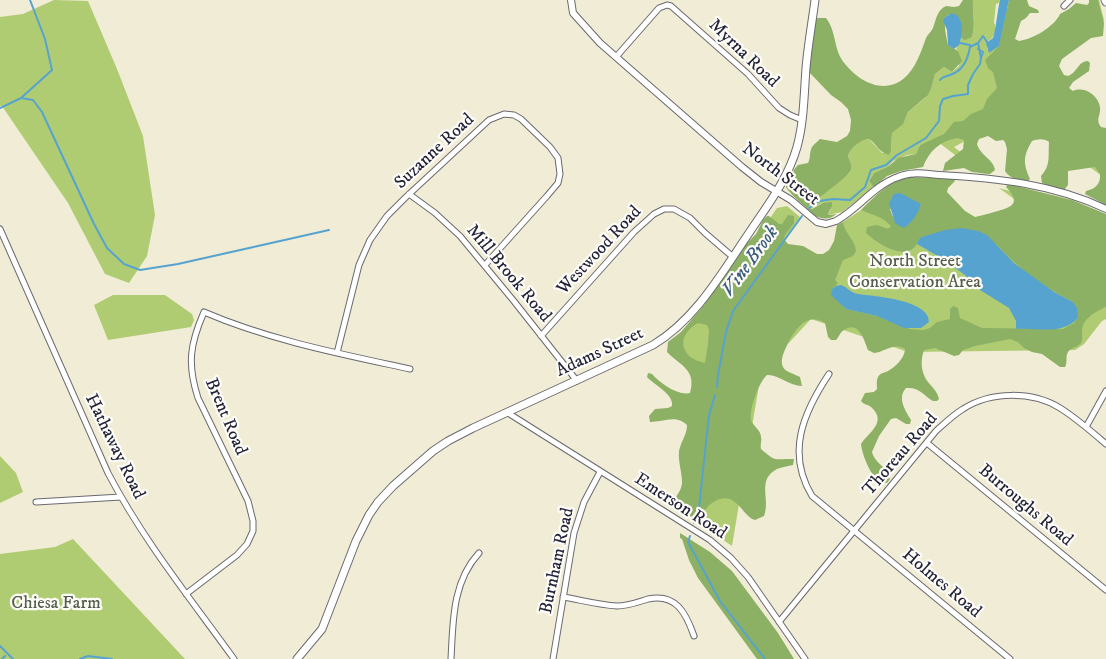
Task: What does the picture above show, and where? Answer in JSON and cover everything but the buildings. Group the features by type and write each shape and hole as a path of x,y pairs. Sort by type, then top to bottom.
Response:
{"main road":[{"name":"Adams Street","path":"297,659 322,629 356,541 369,515 378,502 412,469 448,441 628,358 669,335 693,312 777,191 793,161 802,120 807,54 815,0"}],"street":[{"name":"North Street","path":"571,0 573,13 600,43 742,167 761,182 791,200 813,219 824,224 841,218 876,190 892,180 902,175 912,174 972,176 1014,182 1074,196 1106,209"},
{"path":"1064,6 1070,0"},
{"name":"Myrna Road","path":"616,57 659,8 667,5 672,6 748,74 779,108 802,120"},
{"name":"Suzanne Road","path":"337,352 359,265 370,240 388,216 409,194 489,120 504,114 514,115 528,125 550,147 558,158 560,174 558,183 485,265"},
{"name":"Mill Brook Road","path":"409,194 435,213 460,236 577,381"},
{"name":"Westwood Road","path":"541,336 634,232 654,214 664,209 674,209 690,218 733,257"},
{"name":"Hathaway Road","path":"0,229 108,473 121,497 142,532 234,659"},
{"name":"Brent Road","path":"186,594 237,555 247,544 253,531 253,521 248,501 198,398 193,383 191,352 194,335 204,312 248,329 410,369"},
{"name":"Holmes Road","path":"829,374 814,397 802,429 799,446 800,466 804,482 812,496 1010,659"},
{"path":"1086,427 1106,391"},
{"name":"Thoreau Road","path":"779,622 936,431 965,407 980,401 1010,395 1030,397 1052,404 1065,411 1106,444"},
{"name":"Emerson Road","path":"508,413 710,540 748,577 804,659"},
{"name":"Burroughs Road","path":"927,443 1106,590"},
{"name":"Burnham Road","path":"553,659 574,533 584,502 600,472"},
{"path":"36,502 121,497"},
{"path":"451,659 456,596 469,567 479,553"},
{"path":"563,597 616,606 651,599 666,599 679,606 688,617 694,636"}],"green space":[{"path":"54,0 88,1 143,136 155,215 147,256 129,283 105,274 68,203 2,106 0,106 0,17 23,14"},
{"path":"963,0 973,0 974,28 972,37 965,40 961,38 961,22 950,14 945,17 948,45 958,51 962,61 952,72 944,67 935,74 928,95 908,112 903,124 892,133 889,155 882,152 869,139 862,141 853,148 848,157 851,166 849,173 808,207 812,209 823,203 832,202 828,214 836,214 826,218 815,216 787,189 787,182 798,165 808,163 812,147 820,139 837,142 847,136 850,131 851,120 848,109 831,95 809,72 814,25 817,18 826,18 832,29 841,59 849,68 867,82 884,86 901,81 907,76 916,62 941,10 946,6 959,6"},
{"path":"973,0 1000,0 996,4 994,34 988,41 987,50 1009,6 1008,36 1027,58 1085,10 1091,2 1089,0 1099,0 1104,20 1023,92 997,85 997,90 1106,173 1106,179 1033,125 999,123 954,147 989,174 979,173 934,139 920,145 916,154 907,155 893,161 889,166 874,173 869,181 873,188 842,212 828,215 831,209 823,203 810,209 808,207 810,204 849,173 851,164 848,157 850,151 856,145 869,139 882,153 891,150 892,133 905,119 908,112 925,98 932,86 935,74 944,67 952,72 959,66 958,51 956,49 961,38 972,37 974,23"},
{"path":"1009,0 1027,0 1029,6 1038,10 1039,13 1030,13 1021,21 1015,39 1019,41 1042,32 1060,14 1076,3 1087,5 1089,0 1098,0 1104,23 1103,36 1091,38 1062,59 1059,66 1064,75 1068,76 1082,63 1088,61 1090,63 1089,71 1073,82 1069,88 1073,91 1082,90 1090,93 1099,103 1098,122 1101,127 1106,128 1106,205 1085,194 1086,191 1097,186 1100,181 1100,174 1095,167 1068,171 1068,185 1064,190 1042,183 1041,176 1048,164 1049,156 1049,142 1043,139 1032,141 1027,151 1025,164 1030,179 1027,182 1015,179 1007,174 1005,171 1007,149 1005,142 1003,140 996,141 988,136 979,139 977,144 994,166 995,170 990,174 972,172 964,168 943,171 945,163 963,149 964,140 957,138 940,144 928,156 923,167 887,176 874,187 869,181 874,173 889,166 898,158 916,154 920,145 944,134 954,122 963,121 971,114 983,109 987,99 997,88 993,72 988,68 985,60 999,46"},
{"name":"North Street Conservation Area","path":"906,178 954,179 955,181 948,188 947,192 965,211 975,217 1003,210 1012,205 1014,198 1006,187 1008,184 1072,200 1106,214 1106,307 1094,313 1084,323 1081,343 1068,352 1065,367 1060,367 1042,354 1032,352 1010,339 975,346 963,350 959,355 954,356 935,348 924,350 922,358 923,371 939,399 933,401 921,392 911,388 906,388 903,392 902,400 911,420 910,424 906,424 896,418 891,419 879,436 872,452 876,460 889,475 890,479 887,483 877,479 869,468 864,455 861,444 875,427 878,418 876,412 871,407 861,401 865,393 874,392 877,389 879,376 896,365 903,356 905,349 893,347 874,353 868,350 863,337 857,329 849,328 843,331 836,340 831,340 828,337 825,323 819,320 808,320 799,326 789,341 782,357 784,369 800,377 802,386 767,375 758,389 753,403 751,420 761,435 761,449 774,458 794,459 793,465 777,469 767,479 765,490 766,510 764,516 755,520 732,500 727,498 712,503 699,517 684,516 675,506 675,502 682,482 679,451 687,425 674,419 650,422 649,416 655,409 668,408 672,406 672,402 663,390 647,377 648,373 675,391 690,393 692,385 689,373 686,368 667,352 668,342 681,332 704,305 727,273 741,249 756,234 767,216 782,224 788,215 794,216 794,223 784,239 788,244 803,246 817,254 823,254 829,250 834,241 837,225 843,222 856,251 853,256 843,260 835,280 838,283 832,289 836,299 846,309 877,316 910,329 924,330 937,322 950,319 950,309 953,306 958,308 960,318 982,328 1063,329 1074,323 1078,318 1073,302 1032,277 997,245 929,236 919,239 915,247 909,251 902,252 886,247 872,238 866,233 867,227 877,225 888,229 891,226 880,218 861,210 885,188","holes":["921,204 911,222 895,223 890,209","698,323 707,325 709,330 705,363 690,356 684,346 686,334"]},
{"name":"North Street Conservation Area","path":"999,188 1106,218 1106,319 1102,321 1084,344 1075,350 908,352 811,319 761,373 732,546 686,515 708,373 673,341 682,334 719,293 777,208 787,206 801,218 781,245 817,268 833,253 843,222 861,210 1000,236 1017,201"},
{"path":"113,295 165,295 192,314 194,320 191,327 108,340 94,305"},
{"path":"0,456 16,473 23,492 0,503"},
{"path":"680,533 710,552 732,571 778,633 794,659 757,659 698,578 680,538"},
{"name":"Chiesa Farm","path":"73,539 185,659 0,659 0,554 55,547"}],"water":[{"path":"1000,0 1009,0 999,46 989,53 986,43 994,36"},
{"path":"952,13 958,16 962,24 959,45 954,49 948,45 947,30 943,21 945,17"},
{"path":"900,193 921,204 914,218 903,228 895,223 889,203 894,194"},
{"path":"962,228 987,235 1014,263 1054,292 1073,302 1077,308 1078,318 1072,324 1057,329 1016,329 1016,321 1009,308 980,290 965,275 943,259 917,244 922,237 945,230"},
{"path":"841,285 856,293 911,304 921,309 927,315 929,322 921,328 904,328 877,316 846,309 831,295 832,289"}],"waterway":[{"path":"21,98 52,70 45,39 30,0"},
{"name":"Vine Brook","path":"809,208 819,201 833,199 850,200 865,187 871,170 886,165 897,155 926,138 939,121 940,106 943,99 968,94 968,85 980,64 981,58 978,43 983,36 987,42"},
{"path":"960,43 970,45"},
{"path":"940,80 962,68 970,47 978,43"},
{"name":"Vine Brook","path":"978,49 983,52 981,58"},
{"path":"0,108 21,98 33,100 42,112 107,248 124,264 140,270 178,264 329,230"},
{"name":"Vine Brook","path":"717,387 726,332 733,311 802,216"},
{"name":"Vine Brook","path":"694,523 699,508 709,415 715,395"},
{"name":"Vine Brook","path":"690,536 688,542 720,601 765,659"},
{"path":"0,646 13,659"},
{"path":"2,659 5,656"},
{"path":"80,659 88,656 112,659"}]}
